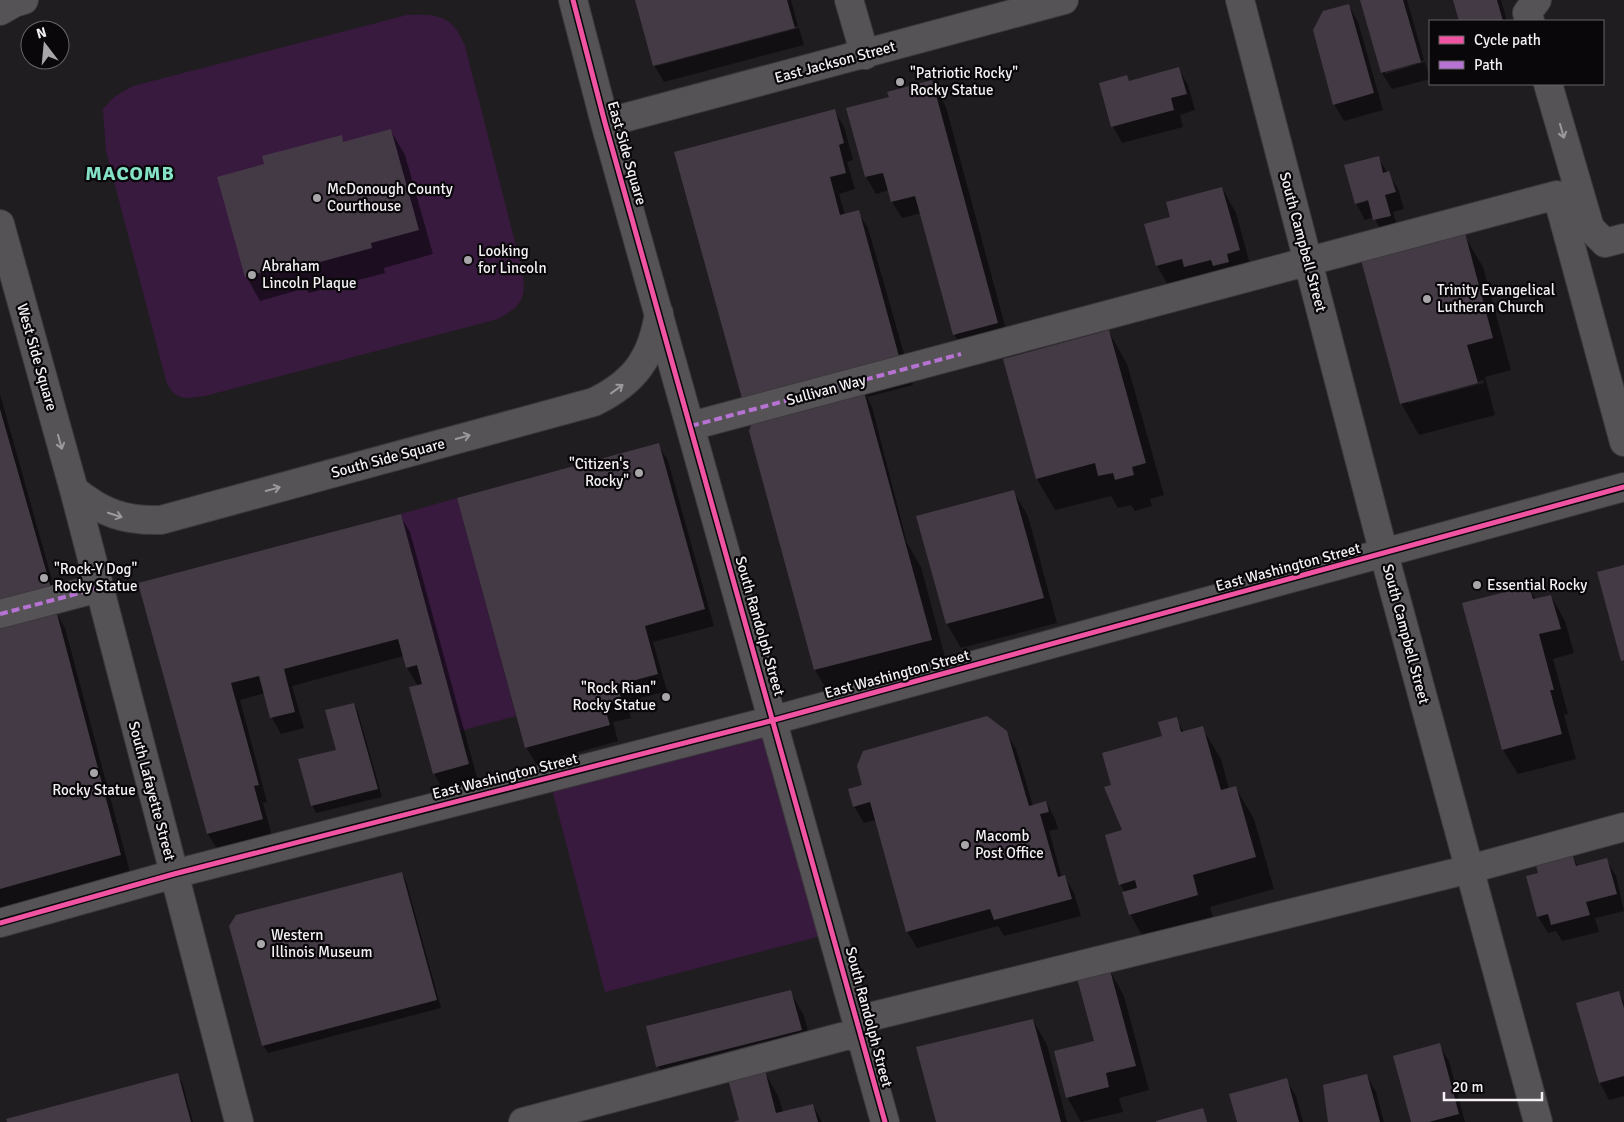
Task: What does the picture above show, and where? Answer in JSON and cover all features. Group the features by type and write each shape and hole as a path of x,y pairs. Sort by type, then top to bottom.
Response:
{"street":[{"path":"0,12 14,3 24,0"},
{"name":"East Side Square","path":"574,0 605,124 659,311"},
{"path":"849,0 865,55"},
{"name":"East Jackson Street","path":"605,124 1064,0"},
{"name":"South Campbell Street","path":"1240,0 1384,554 1538,1122"},
{"path":"1530,20 1527,13 1537,0"},
{"path":"1548,85 1590,228 1615,240"},
{"name":"Sullivan Way","path":"691,426 1557,195 1624,442"},
{"name":"West Side Square","path":"0,224 7,279 74,490"},
{"name":"South Randolph Street","path":"659,311 885,1122"},
{"name":"South Side Square","path":"74,490 92,505 113,515 137,520 161,520 594,402 615,392 633,376 647,356 656,335 659,311"},
{"name":"East Washington Street","path":"0,923 174,874 774,720 1624,487"},
{"name":"South Lafayette Street","path":"74,490 239,1122"},
{"path":"0,614 99,588"},
{"path":"523,1122 858,1026 1470,869 1624,827"}],"shaded area":[{"path":"407,15 427,15 443,18 455,28 465,46 521,266 524,284 522,298 519,303 498,319 205,396 183,398 175,394 167,384 106,151 103,109 114,97 133,86"},
{"path":"457,498 516,716 460,731 401,514"},
{"path":"774,720 833,933 605,992 549,778"}],"building":[{"path":"635,0 787,0 795,28 653,66"},
{"path":"1360,0 1403,0 1421,62 1381,73"},
{"path":"1453,0 1497,0 1503,20 1459,20"},
{"path":"1349,4 1374,93 1333,105 1313,30 1323,11"},
{"path":"1179,67 1187,94 1171,98 1174,110 1111,127 1099,83 1127,75 1129,81"},
{"path":"932,80 998,323 953,335 915,196 891,202 883,173 865,177 846,108 889,97 887,92"},
{"path":"835,109 844,143 839,145 846,173 830,177 840,215 859,210 900,360 743,402 674,152"},
{"name":"McDonough County Courthouse","path":"391,129 419,230 371,243 372,248 294,269 292,264 245,277 217,177 264,164 262,156 342,135 343,142"},
{"path":"1379,156 1383,173 1389,171 1396,192 1385,195 1391,216 1373,220 1368,200 1355,204 1344,165"},
{"path":"1222,187 1240,250 1227,254 1229,262 1213,266 1211,260 1184,267 1182,259 1156,266 1144,224 1170,217 1166,202"},
{"name":"Trinity Evangelical Lutheran Church","path":"1465,233 1493,338 1467,345 1478,383 1400,404 1361,260"},
{"path":"1109,330 1146,463 1132,467 1134,475 1115,480 1113,473 1098,476 1095,463 1036,479 1003,359"},
{"path":"863,388 932,640 814,670 749,431 753,419"},
{"path":"0,409 51,588 0,602"},
{"path":"659,443 705,609 645,626 658,674 617,685 622,701 604,705 610,725 525,748 457,498"},
{"path":"1014,490 1044,598 946,624 916,516"},
{"path":"401,514 469,764 433,774 409,687 422,684 417,665 406,668 398,639 284,669 295,712 270,718 259,676 231,683 259,785 254,786 263,819 207,834 138,583"},
{"path":"1624,565 1624,660 1621,661 1597,572"},
{"path":"1529,586 1533,599 1551,595 1561,629 1539,634 1554,690 1550,690 1562,734 1502,750 1462,603"},
{"path":"56,610 121,855 0,889 0,625"},
{"path":"354,703 378,789 311,806 298,759 336,750 325,710"},
{"name":"Macomb Post Office","path":"987,716 1007,731 1029,806 1046,801 1049,812 1040,814 1058,877 1065,875 1072,899 994,920 990,909 906,932 870,802 853,807 848,789 862,785 857,766 863,751"},
{"path":"1177,717 1181,732 1203,726 1221,790 1236,786 1256,857 1193,875 1198,895 1129,915 1122,892 1137,888 1135,880 1119,885 1105,835 1122,830 1104,787 1111,785 1102,753 1162,736 1158,722"},
{"path":"1572,853 1576,866 1607,858 1617,894 1586,902 1590,915 1551,925 1548,914 1537,917 1526,876 1538,873 1535,862"},
{"path":"402,872 437,1000 262,1046 229,926 236,915"},
{"path":"1110,970 1136,1066 1106,1073 1109,1087 1066,1098 1054,1051 1094,1041 1077,978"},
{"path":"791,990 802,1030 656,1067 646,1026"},
{"path":"1619,991 1624,1008 1624,1076 1599,1083 1576,1003"},
{"path":"1033,1019 1061,1122 936,1122 916,1047"},
{"path":"1440,1043 1459,1114 1429,1122 1411,1122 1393,1056"},
{"path":"765,1070 776,1113 813,1104 818,1122 733,1122 739,1120 728,1079"},
{"path":"178,1073 191,1122 7,1122 6,1119"},
{"path":"1367,1074 1380,1122 1328,1122 1323,1085"},
{"path":"1287,1078 1299,1122 1237,1122 1229,1094"},
{"path":"1203,1108 1207,1122 1156,1122 1156,1121"}],"marked path":[{"path":"691,426 961,354"},
{"path":"0,614 99,588"}],"cycle path":[{"path":"573,0 605,123 885,1122"},
{"path":"0,923 174,874 774,720 1624,487"}],"place":[{"name":"\"Patriotic Rocky\" Rocky Statue","path":"900,82"},
{"name":"McDonough County Courthouse","path":"317,198"},
{"name":"Looking for Lincoln","path":"468,260"},
{"name":"Abraham Lincoln Plaque","path":"252,275"},
{"name":"Trinity Evangelical Lutheran Church","path":"1427,299"},
{"name":"\"Citizen's Rocky\"","path":"639,473"},
{"name":"\"Rock-Y Dog\" Rocky Statue","path":"44,578"},
{"name":"Essential Rocky","path":"1477,585"},
{"name":"\"Rock Rian\" Rocky Statue","path":"666,697"},
{"name":"Rocky Statue","path":"94,773"},
{"name":"Macomb Post Office","path":"965,845"},
{"name":"Western Illinois Museum","path":"261,944"}],"district":[{"name":"MACOMB","path":"130,173"}]}
